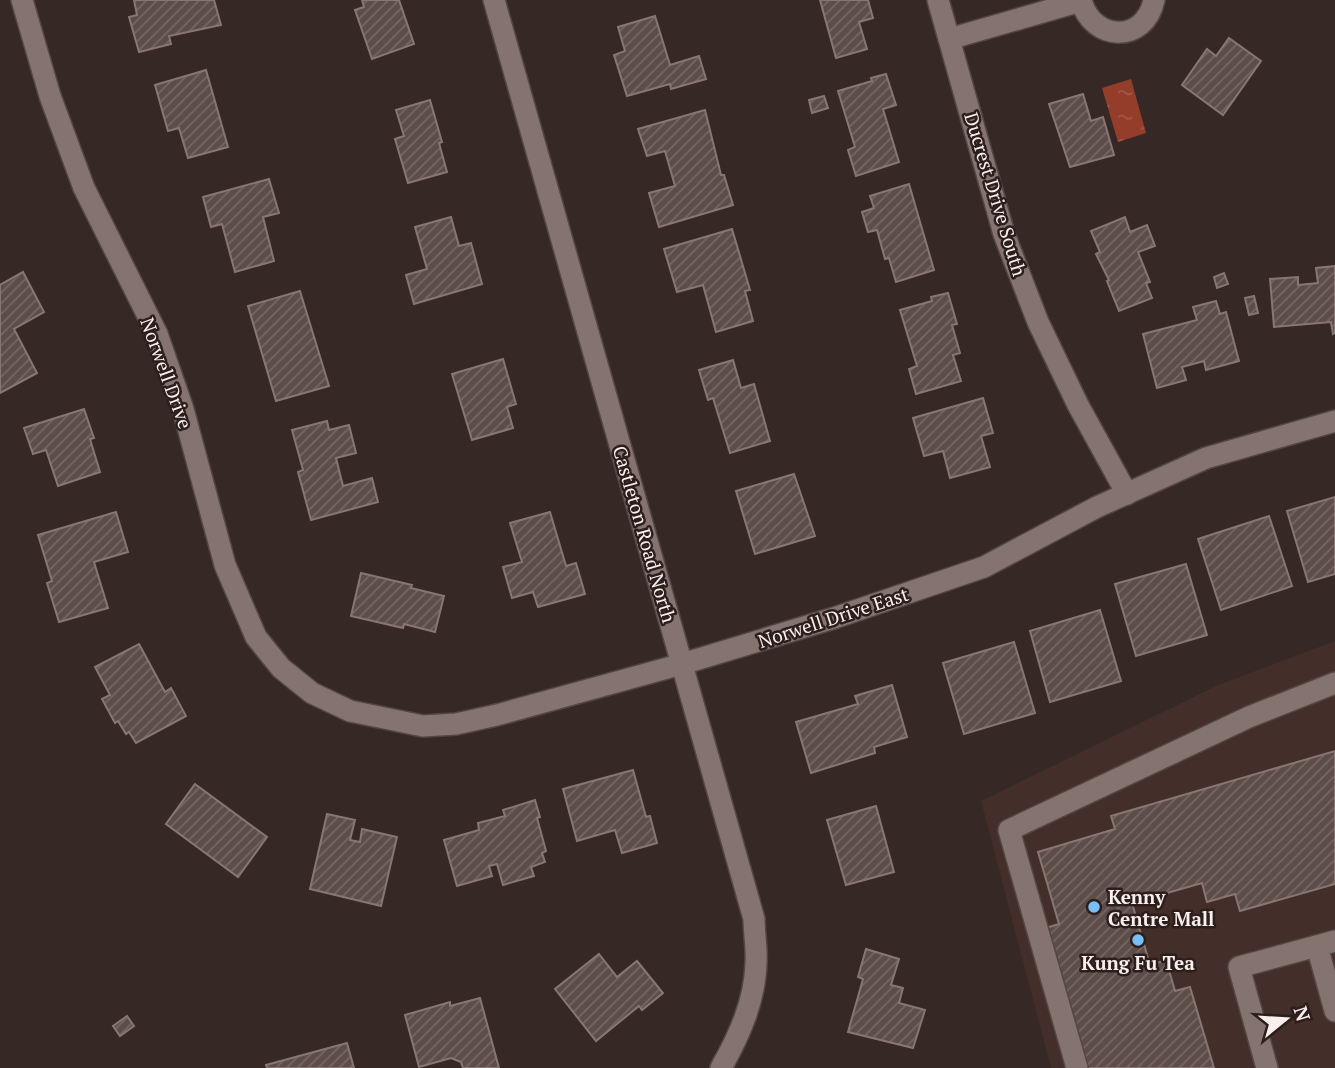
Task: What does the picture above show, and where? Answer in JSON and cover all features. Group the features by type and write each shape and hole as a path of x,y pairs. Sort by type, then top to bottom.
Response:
{"street":[{"name":"Norwell Drive","path":"22,0 50,96 84,188 157,334 183,409 225,565 256,637 281,668 312,693"},
{"name":"Castleton Road North","path":"494,0 754,919 756,964 750,1000 740,1035 722,1068"},
{"name":"Ducrest Drive South","path":"938,0 1009,247 1038,322 1078,405 1127,494"},
{"path":"949,39 1081,1 1092,22 1102,29 1125,32 1145,20 1152,10 1154,0"},
{"name":"Norwell Drive East","path":"312,693 350,711 423,726 456,724 498,715 834,618 984,567 1097,507 1206,458 1335,421"},
{"path":"1077,1068 1009,830 1249,717 1335,683"},
{"path":"1267,1068 1239,967 1326,943 1335,1011"}],"shaded area":[{"path":"1335,641 1335,1068 1051,1068 981,801 1218,685"}],"water":[{"path":"1131,79 1146,133 1118,142 1102,88"}],"building":[{"path":"134,0 214,0 221,25 169,36 171,44 139,52 129,17 137,15"},
{"path":"362,0 399,0 414,44 372,59 355,10 364,7"},
{"path":"820,0 868,0 873,18 859,22 867,49 836,58"},
{"path":"655,16 670,65 699,56 706,79 671,89 670,84 627,96 614,55 625,51 618,27"},
{"path":"1229,38 1261,61 1223,115 1182,85 1207,49 1216,56"},
{"path":"206,70 228,147 188,158 179,128 168,131 155,85"},
{"path":"886,74 896,105 883,109 899,162 856,176 848,150 855,147 838,91"},
{"path":"1083,94 1091,121 1103,117 1114,155 1070,167 1049,104"},
{"path":"824,96 828,108 812,113 809,100"},
{"path":"430,100 447,172 408,183 395,139 404,136 396,110"},
{"path":"705,110 721,175 724,175 733,205 659,227 649,193 675,186 665,151 647,156 638,129"},
{"path":"269,179 279,213 263,217 274,261 235,272 222,224 211,227 203,197"},
{"path":"909,184 934,270 896,282 889,258 885,259 877,230 868,232 862,212 874,208 870,196"},
{"path":"451,217 459,246 471,243 482,284 414,304 406,275 427,269 415,227"},
{"path":"1125,217 1130,232 1147,225 1155,246 1138,252 1150,282 1146,283 1152,298 1119,311 1107,281 1109,280 1096,254 1100,252 1091,231"},
{"path":"732,229 750,290 745,291 753,321 716,332 703,285 677,292 664,249"},
{"path":"1335,266 1335,333 1333,334 1331,322 1274,327 1270,279 1298,277 1298,285 1318,283 1316,268"},
{"path":"23,272 44,312 14,329 37,373 0,393 0,285"},
{"path":"1224,273 1228,284 1217,288 1214,277"},
{"path":"300,291 329,386 276,401 248,306"},
{"path":"948,293 957,324 952,325 960,353 953,355 961,381 916,394 909,369 917,366 900,310 932,301 931,297"},
{"path":"1254,296 1258,313 1249,315 1245,298"},
{"path":"1216,301 1220,314 1226,312 1239,361 1206,370 1204,361 1182,367 1186,380 1157,388 1143,334 1197,320 1193,307"},
{"path":"503,359 516,404 507,407 513,428 472,440 452,374"},
{"path":"733,360 741,388 754,384 770,441 730,453 713,398 708,400 699,370"},
{"path":"983,398 993,433 981,436 990,467 950,478 943,451 924,456 913,418"},
{"path":"84,409 94,438 90,439 100,472 58,486 46,450 33,454 24,428"},
{"path":"327,421 329,430 349,425 356,453 336,458 343,486 372,478 378,502 311,520 298,472 303,470 292,430"},
{"path":"794,474 815,536 755,554 736,491"},
{"path":"1335,497 1335,574 1308,582 1287,511"},
{"path":"116,512 128,552 94,562 108,608 59,622 47,583 52,581 38,535"},
{"path":"550,512 566,566 576,563 585,594 538,607 533,592 512,598 503,567 522,562 510,523"},
{"path":"1269,516 1292,586 1221,610 1198,539"},
{"path":"1186,564 1207,635 1136,656 1115,584"},
{"path":"361,573 444,596 435,632 351,616"},
{"path":"1100,610 1121,681 1050,702 1030,631"},
{"path":"1014,642 1035,713 964,734 943,663"},
{"path":"139,644 165,692 171,688 186,716 136,743 118,721 115,723 102,699 110,695 95,667"},
{"path":"892,685 907,737 874,747 875,753 811,773 796,722 858,704 855,696"},
{"name":"Kenny Centre Mall","path":"1335,751 1335,884 1240,911 1235,894 1207,902 1202,883 1132,903 1150,965 1166,960 1175,991 1190,987 1214,1068 1087,1068 1046,928 1059,924 1038,852 1115,829 1111,816"},
{"path":"633,770 646,817 650,816 657,843 622,853 615,830 577,841 563,789"},
{"path":"195,784 267,837 238,877 166,824"},
{"path":"535,800 546,851 542,853 545,862 531,867 534,876 503,885 497,864 489,866 492,876 457,886 444,840 479,830 478,823 505,816 503,810"},
{"path":"876,806 894,872 846,885 827,820"},
{"path":"327,814 355,820 350,840 360,842 362,829 397,837 381,906 310,889"},
{"path":"866,949 899,959 891,985 903,988 899,1003 925,1010 913,1048 848,1032 863,979 858,977"},
{"path":"599,954 617,977 637,961 663,993 642,1010 639,1006 596,1041 555,989"},
{"path":"480,998 499,1068 463,1068 461,1062 451,1058 419,1067 405,1015 450,1002 450,1006"},
{"path":"127,1016 134,1026 120,1036 113,1026"},
{"path":"347,1043 354,1068 267,1068 266,1065"}],"place":[{"name":"Kenny Centre Mall","path":"1094,907"},
{"name":"Kung Fu Tea","path":"1138,940"}]}
